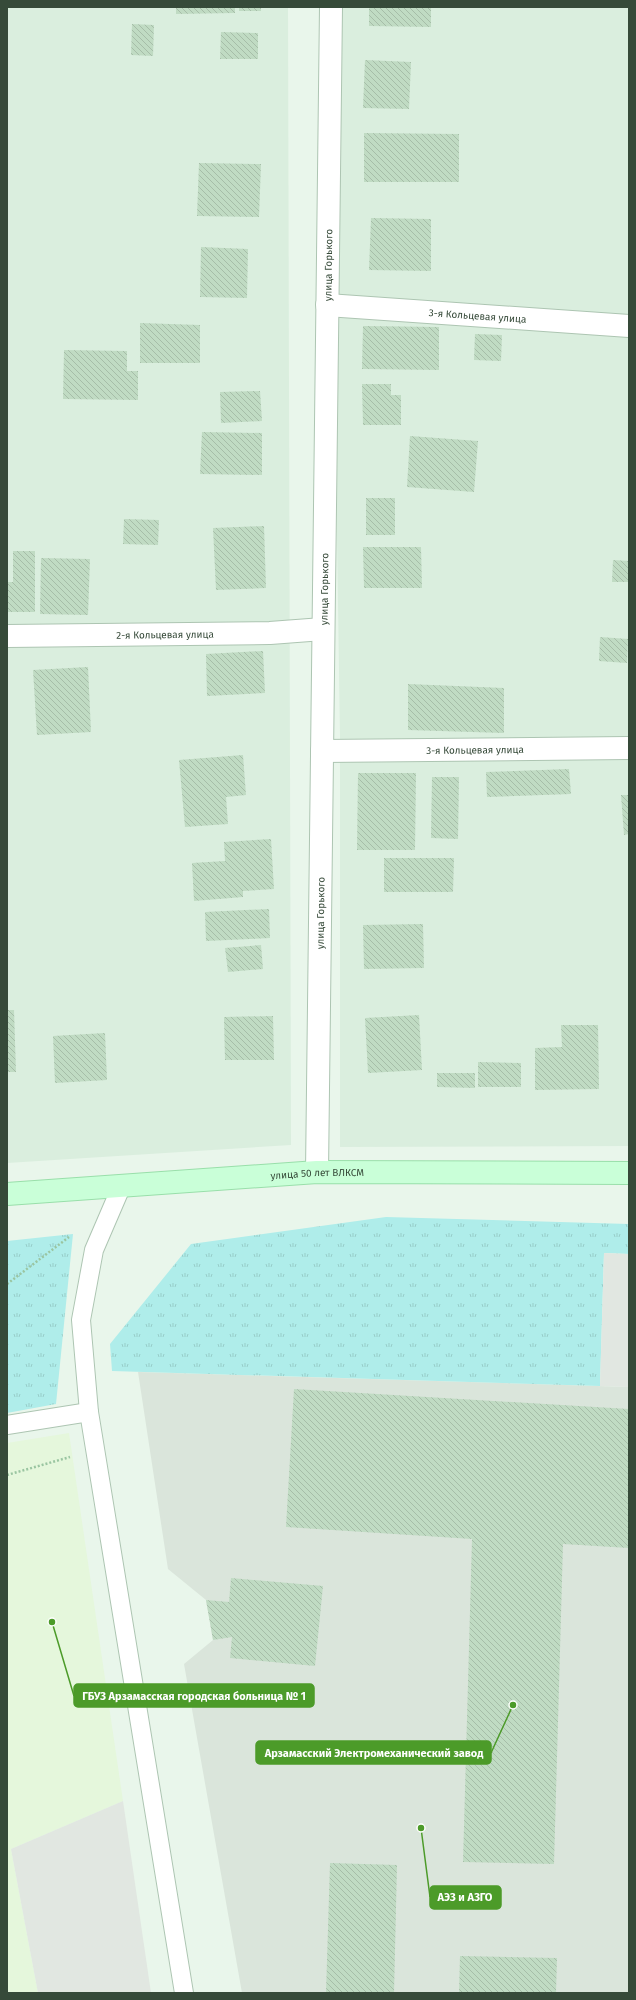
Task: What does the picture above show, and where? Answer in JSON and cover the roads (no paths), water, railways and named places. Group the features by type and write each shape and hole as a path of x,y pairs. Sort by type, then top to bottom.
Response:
{"street":[{"name":"улица Горького","path":"317,1172 331,7"},
{"name":"3-я Кольцевая улица","path":"327,305 629,326"},
{"name":"2-я Кольцевая улица","path":"7,636 270,633 323,629"},
{"name":"3-я Кольцевая улица","path":"322,751 629,748"},
{"name":"улица 50 лет ВЛКСМ","path":"7,1194 317,1172 629,1173"}],"lane":[{"path":"122,1185 94,1250 81,1320 89,1412 184,1993"},
{"path":"7,1425 89,1412"}],"place":[{"name":"ГБУЗ Арзамасская городская больница № 1","path":"52,1622"},
{"name":"Арзамасский Электромеханический завод","path":"513,1705"},
{"name":"АЭЗ и АЗГО","path":"421,1828"}]}
